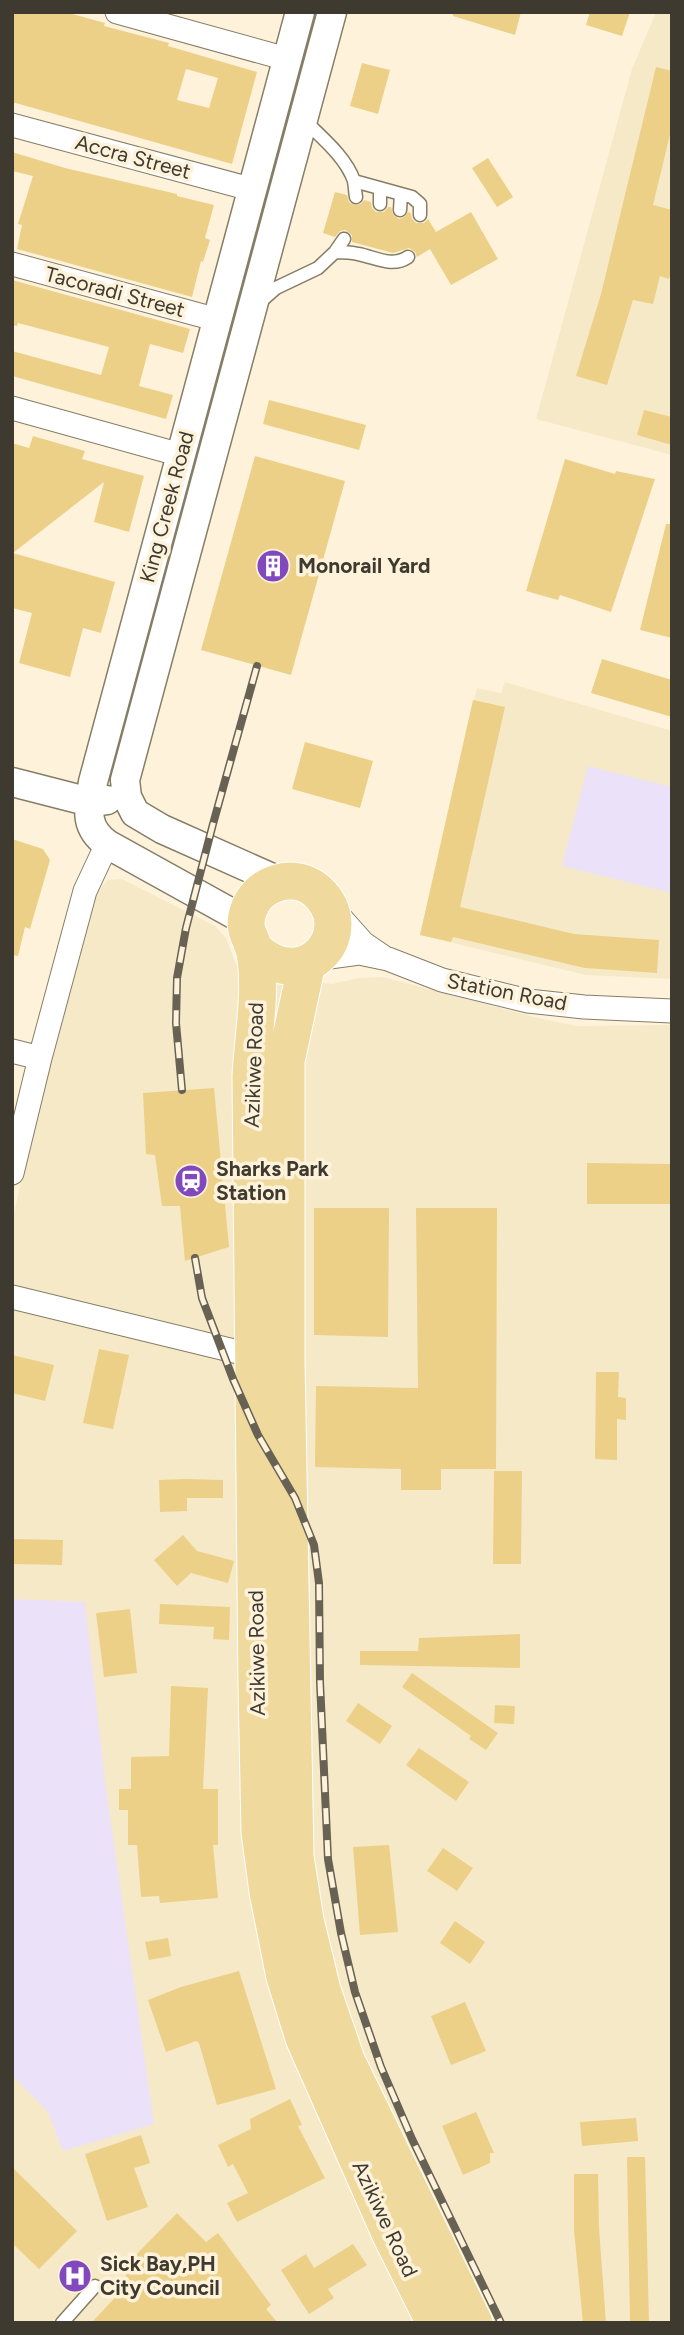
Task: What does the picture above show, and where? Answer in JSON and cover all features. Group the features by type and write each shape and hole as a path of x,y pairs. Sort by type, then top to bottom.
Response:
{"main road":[{"path":"281,881 299,882 315,889 327,903 333,921 331,935 325,948 311,961 293,967 279,966 265,960 250,936 253,900 270,885 281,881"},
{"name":"Azikiwe Road","path":"250,936 257,982 251,1076 260,1818 268,1892 285,1977 304,2038 391,2235 435,2323"},
{"name":"Azikiwe Road","path":"311,961 286,1061 286,1361 295,1857 305,1920 322,1990 346,2060 474,2323"}],"street":[{"path":"117,12 287,59"},
{"name":"King Creek Road","path":"107,844 97,836 90,824 93,782 300,12"},
{"name":"King Creek Road","path":"127,797 125,780 332,12"},
{"name":"Accra Street","path":"12,125 254,190"},
{"name":"Tacoradi Street","path":"12,264 218,320"},
{"path":"12,408 181,455"},
{"path":"12,782 90,803 127,797 135,813 162,829 281,881"},
{"path":"12,1173 85,891 107,844 250,936"},
{"name":"Station Road","path":"327,903 363,943 387,959"},
{"name":"Station Road","path":"311,961 359,953 387,959 442,980 528,1001 584,1007 672,1011"},
{"path":"12,1051 40,1058"},
{"path":"12,1297 255,1356"}],"lane":[{"path":"304,120 328,144 354,181 356,198"},
{"path":"354,181 412,197 420,204 420,215"},
{"path":"380,188 380,204"},
{"path":"400,210 401,194"},
{"path":"252,309 276,288 318,268 344,239"},
{"path":"335,252 367,251 400,262 408,257"},
{"path":"62,2323 95,2286"}],"shaded area":[{"path":"656,12 672,12 672,455 536,419 632,69"},
{"path":"505,682 672,731 672,979 586,975 420,935 477,688 501,693"},
{"path":"588,766 672,787 672,893 562,866"},
{"path":"122,879 215,926 226,938 236,964 271,978 332,984 359,978 383,977 577,1026 672,1025 672,2323 12,2323 12,1222 43,1083 96,893 108,880"},
{"path":"12,1599 85,1602 105,1781 154,2124 63,2151 48,2112 12,2075"}],"building":[{"path":"12,12 65,12 257,72 232,164 12,102","holes":["186,69 218,78 209,108 177,100"]},
{"path":"453,12 521,12 515,35 453,16"},
{"path":"590,12 630,12 622,36 586,25"},
{"path":"362,63 390,70 378,114 350,106"},
{"path":"656,67 672,71 672,126 653,205 672,210 672,267 669,279 660,276 653,304 633,300 607,385 576,376 601,294"},
{"path":"12,152 214,205 205,238 210,240 203,262 201,261 192,297 17,249 22,225 18,224 33,176 12,171"},
{"path":"488,158 513,197 497,207 472,168"},
{"path":"335,192 347,195 349,202 354,205 361,204 364,200 371,202 376,212 384,212 391,207 393,214 399,219 408,212 416,223 424,223 428,219 436,232 471,212 498,259 451,285 430,249 417,257 409,248 393,253 352,242 352,235 345,230 335,237 323,233"},
{"path":"12,280 190,329 183,353 150,344 139,386 173,395 166,419 12,376 12,351 101,375 109,347 18,323 17,326 12,325"},
{"path":"269,400 366,425 359,450 263,424"},
{"path":"644,410 672,417 672,445 637,435"},
{"path":"33,436 85,451 82,459 144,476 129,532 94,522 104,482 13,553 115,582 101,633 83,628 70,677 19,663 32,613 12,608 12,443 29,448"},
{"name":"Monorail Yard","path":"255,456 345,481 291,675 201,650"},
{"path":"565,459 615,474 616,471 655,479 611,612 560,595 558,600 526,591"},
{"path":"666,524 672,524 672,638 640,630"},
{"path":"602,659 672,680 672,717 591,693"},
{"path":"473,700 505,707 460,907 574,934 659,940 657,973 585,968 453,937 451,942 420,935"},
{"path":"305,742 373,761 360,808 292,789"},
{"path":"12,839 43,849 50,860 30,929 25,927 18,956 12,955"},
{"name":"Sharks Park Station","path":"214,1088 229,1247 185,1261 180,1206 162,1206 155,1155 146,1154 143,1093"},
{"path":"587,1163 672,1164 672,1204 587,1204"},
{"path":"314,1208 389,1208 388,1337 314,1335"},
{"path":"416,1208 497,1208 496,1469 441,1469 441,1490 401,1490 401,1469 315,1467 316,1386 418,1388"},
{"path":"99,1349 129,1355 113,1429 83,1423"},
{"path":"12,1355 54,1365 45,1401 12,1393"},
{"path":"596,1372 619,1372 618,1397 626,1398 626,1420 617,1419 617,1460 595,1459"},
{"path":"494,1471 522,1471 521,1564 493,1564"},
{"path":"159,1480 223,1480 223,1498 187,1498 187,1511 160,1512"},
{"path":"183,1535 197,1551 234,1561 228,1583 191,1573 177,1586 154,1560"},
{"path":"12,1539 63,1540 62,1565 12,1564"},
{"path":"160,1604 230,1607 229,1640 213,1639 214,1627 159,1624"},
{"path":"130,1609 137,1673 104,1677 96,1613"},
{"path":"520,1634 520,1668 360,1665 360,1651 418,1651 419,1638"},
{"path":"412,1673 498,1733 486,1750 469,1739 471,1736 402,1687"},
{"path":"171,1686 208,1688 203,1789 218,1789 218,1845 213,1845 218,1898 160,1903 159,1896 141,1897 137,1845 128,1845 128,1810 119,1810 119,1789 131,1789 131,1757 169,1756"},
{"path":"358,1703 392,1726 380,1744 346,1721"},
{"path":"495,1705 515,1706 514,1724 494,1723"},
{"path":"419,1748 469,1782 456,1801 406,1765"},
{"path":"389,1845 398,1932 360,1935 353,1847"},
{"path":"443,1848 473,1868 457,1891 427,1871"},
{"path":"455,1921 485,1942 470,1964 440,1943"},
{"path":"168,1938 171,1956 149,1960 145,1942"},
{"path":"239,1971 276,2089 217,2105 199,2043 196,2041 166,2052 148,2000 181,1987"},
{"path":"465,2002 486,2051 451,2065 431,2016"},
{"path":"290,2099 302,2125 298,2126 325,2178 237,2222 227,2203 248,2193 233,2164 228,2167 218,2145 251,2129 250,2119"},
{"path":"476,2112 494,2153 490,2153 490,2163 463,2175 442,2126"},
{"path":"636,2118 638,2141 582,2146 580,2122"},
{"path":"141,2135 150,2163 134,2168 148,2207 107,2221 85,2154"},
{"path":"627,2157 645,2157 649,2323 630,2323"},
{"path":"12,2167 77,2231 39,2269 12,2243"},
{"path":"574,2174 598,2174 606,2323 583,2323 574,2230"},
{"path":"177,2213 206,2242 218,2233 271,2305 266,2309 278,2323 91,2323 129,2283 123,2268"},
{"path":"353,2244 367,2265 328,2289 334,2298 309,2314 281,2270 306,2254 314,2268"}],"railway":[{"path":"182,1090 176,1023 177,978 186,928 257,666"},
{"path":"195,1258 202,1298 233,1379 258,1435 295,1498 314,1545 319,1583 320,1682 328,1859 355,1992 381,2067 412,2139 501,2323"}],"place":[{"name":"Monorail Yard","path":"273,566"},
{"name":"Sharks Park Station","path":"191,1181"},
{"name":"Sick Bay,PH City Council","path":"75,2276"}]}
